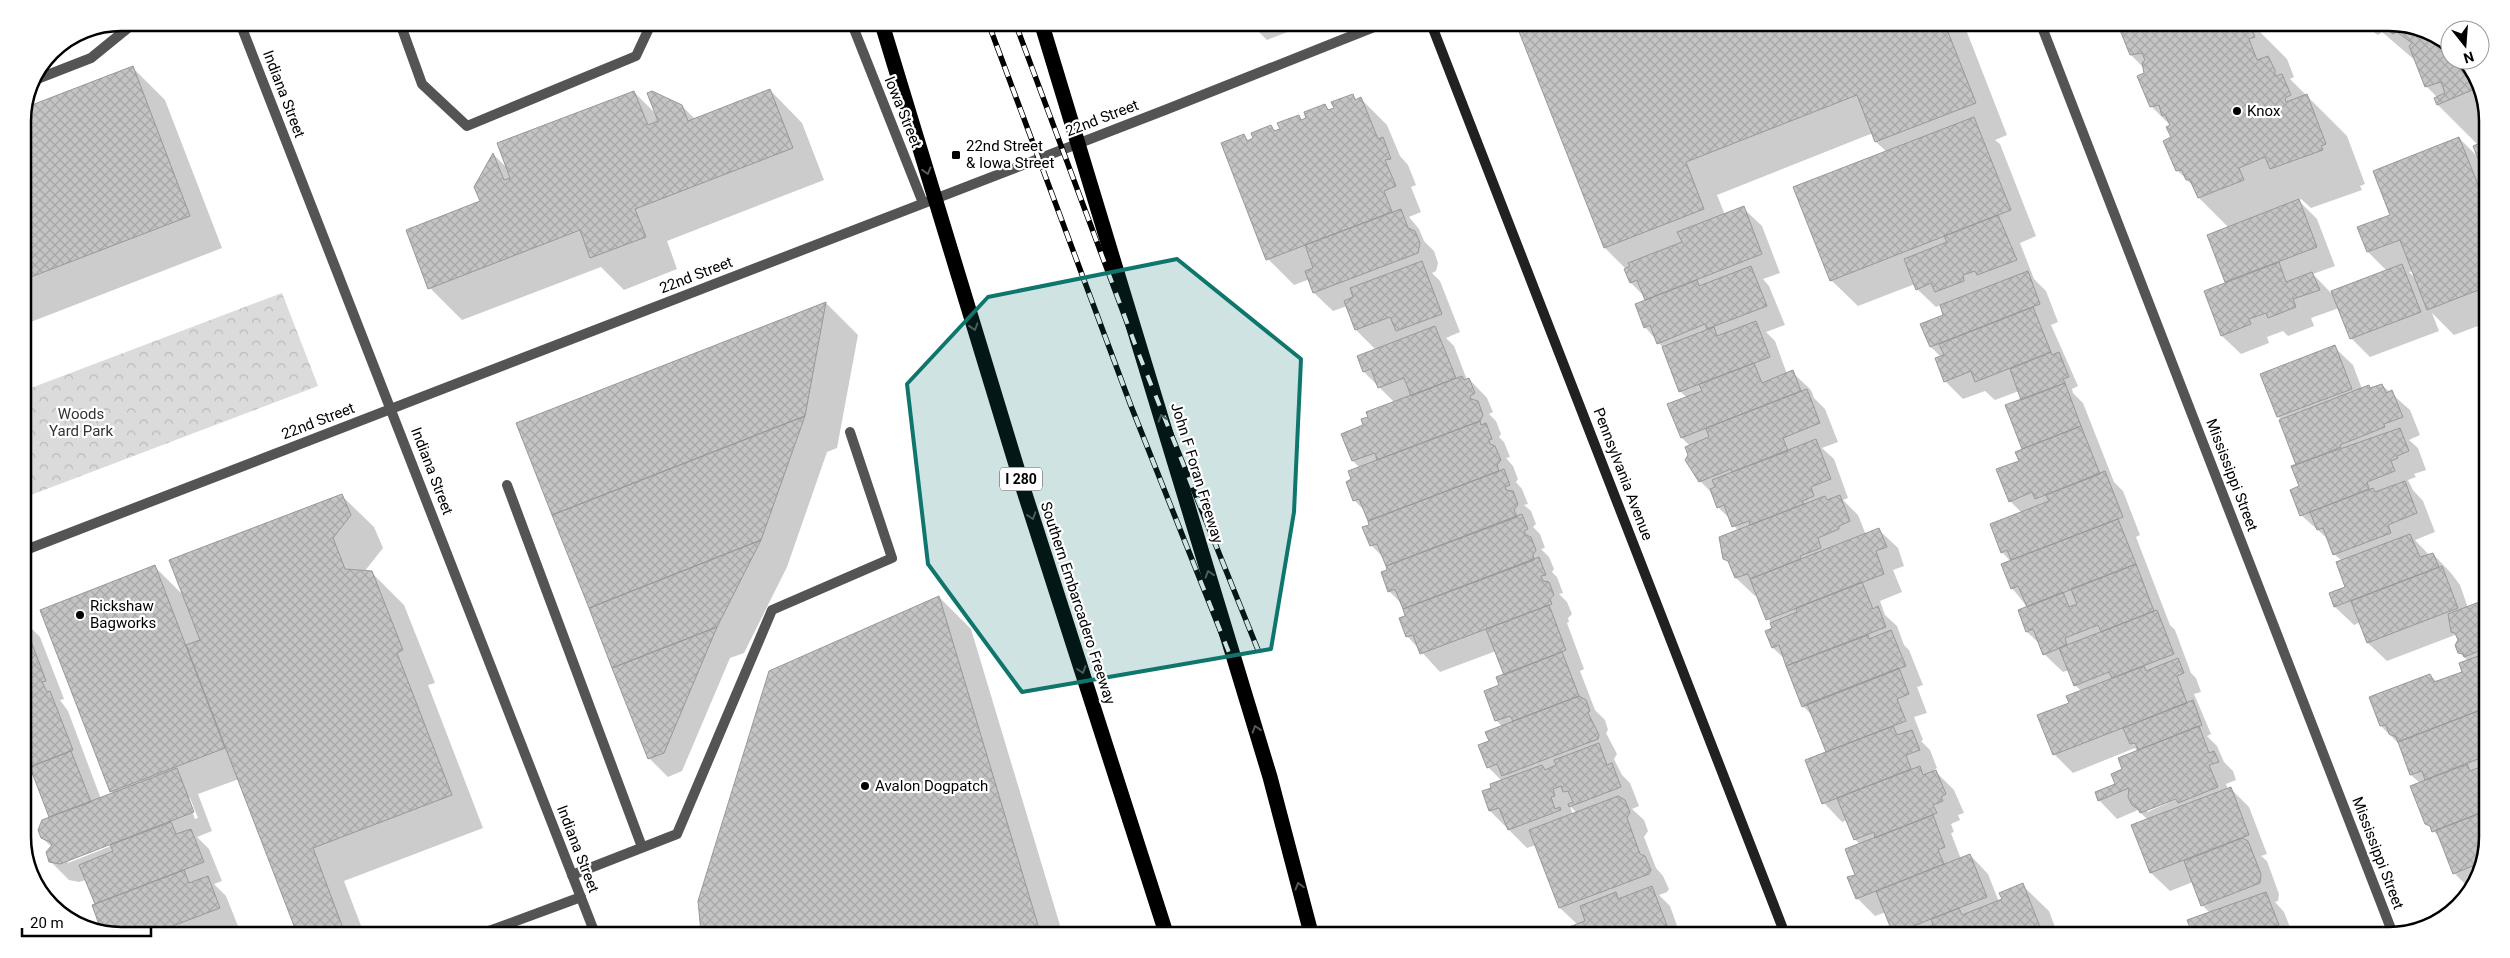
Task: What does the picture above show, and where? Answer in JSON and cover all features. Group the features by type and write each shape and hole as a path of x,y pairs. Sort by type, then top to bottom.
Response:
{"highway":[{"name":"Southern Embarcadero Freeway","path":"884,31 1024,491 1164,927"},
{"name":"John F Foran Freeway","path":"1044,31 1270,776 1309,927"}],"main road":[{"name":"Pennsylvania Avenue","path":"1434,31 1782,927"}],"street":[{"path":"43,76 90,58 123,31"},
{"name":"Indiana Street","path":"243,31 592,927"},
{"path":"403,31 422,84 468,126 636,56 648,31"},
{"name":"Iowa Street","path":"854,31 923,204"},
{"name":"22nd Street","path":"31,548 923,204 1364,31"},
{"name":"Mississippi Street","path":"2044,31 2390,927"},
{"path":"572,874 677,834 772,610 892,558 850,432"},
{"path":"507,485 642,847"},
{"path":"500,927 581,897"}],"highlighted area":[{"path":"1177,259 1301,359 1294,512 1271,649 1022,692 928,564 907,384 988,297"}],"green space":[{"name":"Woods Yard Park","path":"282,293 318,386 31,495 31,388"}],"building":[{"path":"1519,31 1948,31 1976,103 1875,142 1857,95 1686,162 1704,209 1604,248"},
{"name":"Knox","path":"2120,31 2253,31 2255,37 2249,39 2257,60 2268,56 2275,70 2275,76 2282,74 2291,95 2285,98 2286,102 2307,94 2326,144 2321,146 2323,150 2270,169 2265,157 2239,168 2244,180 2198,198 2190,180 2186,180 2182,170 2176,171 2163,141 2171,137 2166,127 2170,125 2165,115 2162,116 2159,105 2150,107 2137,76 2144,73 2142,63 2145,60 2142,53 2130,55"},
{"path":"2388,31 2407,33 2418,36 2440,47 2440,70 2463,70 2473,90 2437,105 2434,98 2445,93 2441,82 2425,87 2409,46 2412,43 2397,32 2393,34"},
{"path":"133,66 190,216 31,277 31,115 33,105"},
{"path":"770,89 793,148 635,209 646,237 590,258 580,230 428,289 406,230 480,201 474,187 493,153 504,180 510,178 497,143 634,91 648,125 658,121 647,93 652,91 682,105 688,121"},
{"path":"1353,94 1355,100 1361,97 1378,139 1383,137 1391,159 1385,160 1396,186 1384,191 1392,212 1266,260 1221,143 1244,134 1247,141 1253,138 1251,133 1271,125 1274,131 1280,129 1277,123 1299,115 1301,120 1306,118 1304,112 1325,104 1328,110 1334,108 1331,102"},
{"path":"1974,117 2011,210 1830,281 1793,187"},
{"path":"2459,137 2479,187 2479,290 2427,310 2400,240 2367,252 2357,227 2390,215 2373,171"},
{"path":"2479,143 2479,161 2473,146"},
{"path":"2299,199 2317,247 2225,282 2207,235"},
{"path":"1744,206 1762,254 1645,300 1637,280 1630,283 1624,269 1630,266 1628,263 1682,242 1677,232"},
{"path":"1401,209 1408,228 1415,231 1420,243 1418,253 1313,293 1305,271 1313,268 1305,245"},
{"path":"1998,215 2017,260 1977,275 1975,271 1963,275 1964,281 1935,292 1931,283 1916,290 1904,259 1947,242 1944,236"},
{"path":"1422,261 1442,314 1396,331 1390,317 1355,330 1344,301 1353,297 1350,288"},
{"path":"2279,262 2286,282 2312,272 2320,290 2293,299 2296,307 2268,318 2266,313 2249,319 2251,324 2221,336 2204,291"},
{"path":"2402,264 2421,312 2350,339 2331,291"},
{"path":"1751,266 1767,306 1707,329 1705,324 1657,344 1650,325 1644,328 1635,304 1697,280 1699,286"},
{"path":"2028,271 2040,304 1930,347 1920,324 1943,315 1940,305"},
{"path":"826,302 805,416 552,515 516,423"},
{"path":"2033,307 2051,352 1975,382 1971,371 1944,382 1935,358 1944,355 1939,344"},
{"path":"1756,321 1770,357 1679,392 1662,347 1714,327 1717,336"},
{"path":"1435,326 1456,378 1411,396 1404,378 1378,388 1371,369 1363,372 1357,356"},
{"path":"2335,345 2352,389 2277,417 2260,374"},
{"path":"2051,352 2052,355 2059,352 2069,377 2063,379 2065,383 2021,400 2010,369"},
{"path":"1754,363 1762,383 1793,370 1801,391 1681,438 1667,404 1702,391 1699,384"},
{"path":"1462,376 1464,380 1469,378 1475,393 1470,396 1471,399 1478,401 1483,415 1480,421 1377,460 1375,453 1352,461 1341,434 1363,425 1361,419 1368,417 1366,412"},
{"path":"2065,383 2081,426 2022,449 2005,405"},
{"path":"2382,384 2386,393 2392,390 2403,417 2384,424 2385,427 2340,445 2341,447 2296,465 2279,420 2369,385 2370,388"},
{"path":"1807,389 1820,423 1783,438 1788,451 1732,472 1731,469 1699,482 1685,460 1688,455 1685,447 1709,437 1706,428"},
{"path":"805,416 761,540 589,608 552,515"},
{"path":"1480,421 1481,425 1486,423 1492,439 1489,440 1490,444 1495,446 1501,460 1497,465 1499,471 1368,521 1359,499 1353,501 1346,482 1351,479 1348,471"},
{"path":"2081,426 2100,474 2035,499 2032,492 2009,502 1996,469 2019,461 2015,452"},
{"path":"2400,428 2409,451 2391,461 2395,471 2367,482 2369,489 2300,516 2290,490 2299,486 2291,466"},
{"path":"1816,439 1831,479 1811,487 1814,496 1802,501 1804,504 1750,525 1749,521 1732,527 1724,505 1717,508 1710,489 1715,487 1712,480"},
{"path":"1504,469 1510,485 1505,487 1506,490 1513,491 1518,504 1514,510 1517,517 1386,566 1377,544 1370,546 1362,527 1369,525 1368,521"},
{"path":"2105,471 2123,517 2011,560 2007,550 2001,553 1990,524 2049,501 2046,495"},
{"path":"2405,481 2417,513 2388,525 2391,533 2333,555 2323,528 2317,530 2310,512 2373,488 2375,492"},
{"path":"342,494 351,515 333,538 345,569 372,571 403,650 397,653 452,795 313,848 343,927 294,927 186,645 200,640 169,560"},
{"path":"1840,495 1850,521 1839,526 1839,529 1818,538 1821,548 1800,556 1801,559 1750,579 1748,574 1735,578 1728,561 1723,559 1719,537 1825,496 1827,500"},
{"path":"1522,514 1528,529 1524,531 1526,535 1531,537 1536,550 1533,555 1534,560 1403,609 1395,589 1388,592 1381,572 1387,570 1386,566"},
{"path":"2118,519 2136,564 2027,607 2018,586 2011,589 2001,564"},
{"path":"1879,528 1887,547 1876,551 1884,574 1766,620 1750,579"},
{"path":"2410,534 2420,557 2433,553 2439,567 2334,607 2329,593 2345,587 2336,562"},
{"path":"761,540 717,627 612,668 589,608"},
{"path":"1539,557 1546,575 1541,576 1543,581 1549,582 1554,595 1550,599 1552,604 1420,654 1413,635 1406,637 1399,618 1405,616 1403,609"},
{"path":"2136,564 2154,611 2101,632 2098,625 2065,638 2067,645 2043,655 2033,629 2026,632 2018,610 2063,592 2069,607 2077,604 2071,589"},
{"path":"155,565 225,748 110,792 40,610"},
{"path":"2442,566 2458,608 2367,643 2351,601"},
{"path":"1862,582 1873,609 1878,606 1886,627 1786,666 1779,645 1772,648 1765,631 1772,628 1770,623 1797,612 1796,608"},
{"name":"Avalon Dogpatch","path":"939,596 1038,927 701,927 698,901 769,671"},
{"path":"2479,602 2479,651 2464,657 2463,654 2458,653 2455,645 2458,640 2455,633 2451,632 2448,614"},
{"path":"1549,605 1566,650 1504,675 1486,629"},
{"path":"2157,610 2174,654 2112,678 2109,672 2074,686 2059,648"},
{"path":"717,627 664,753 648,759 612,668"},
{"path":"1891,630 1906,666 1802,707 1786,666 1868,635 1869,639"},
{"path":"31,641 46,681 42,682 47,692 50,691 73,750 31,767"},
{"path":"1562,652 1579,696 1513,721 1510,716 1495,721 1484,691 1499,685 1496,677"},
{"path":"2479,656 2479,711 2398,742 2396,737 2389,734 2386,725 2380,726 2369,697 2430,674 2434,682 2462,672 2459,663"},
{"path":"2178,658 2184,673 2177,676 2187,703 2053,755 2037,715 2069,703 2066,696 2144,666 2146,671"},
{"path":"1899,668 1909,694 1897,699 1906,721 1826,752 1807,704"},
{"path":"1579,696 1586,700 1590,711 1588,713 1599,735 1598,739 1502,776 1497,764 1487,768 1478,745 1489,741 1485,732"},
{"path":"2193,700 2202,725 2138,750 2135,743 2130,744 2123,728"},
{"path":"2479,711 2479,759 2425,780 2422,771 2410,775 2398,742"},
{"path":"1893,726 1897,735 1912,730 1920,750 1906,755 1911,769 1822,804 1805,760"},
{"path":"2199,726 2209,753 2214,751 2219,762 2209,765 2218,787 2178,803 2176,799 2140,813 2132,805 2128,797 2129,788 2098,801 2095,792 2115,784 2111,774 2122,769 2118,758"},
{"path":"1599,743 1607,765 1612,763 1621,787 1569,807 1568,804 1573,802 1568,791 1563,792 1561,786 1553,789 1555,796 1551,797 1555,809 1560,807 1561,810 1508,830 1499,808 1489,811 1482,791 1491,788 1490,784 1542,765 1545,770 1556,765 1554,760"},
{"path":"71,751 91,802 49,817 31,767"},
{"path":"2467,764 2470,771 2479,768 2479,814 2432,832 2430,826 2425,824 2410,786"},
{"path":"1920,766 1923,775 1936,770 1946,794 1941,797 1943,801 1933,805 1937,813 1875,838 1874,832 1854,840 1837,798"},
{"path":"177,768 194,812 60,864 49,862 46,852 52,845 41,838 38,830 42,820"},
{"path":"2231,787 2249,835 2150,873 2131,825"},
{"path":"1618,796 1625,800 1630,812 1627,818 1640,854 1645,856 1651,870 1649,874 1559,908 1529,830"},
{"path":"2479,814 2479,843 2474,865 2453,874 2436,830"},
{"path":"1933,815 1945,847 1938,850 1944,864 1856,899 1847,877 1855,875 1845,849"},
{"path":"171,822 176,834 191,829 204,862 95,904 79,865 113,851 110,845"},
{"path":"2242,838 2248,841 2261,874 2260,883 2201,906 2184,861"},
{"path":"1970,854 1987,897 1911,927 1890,927 1876,891"},
{"path":"184,870 189,883 208,876 220,908 170,927 121,927 99,924 92,905"},
{"path":"2023,883 2040,927 1928,927 1933,925 1931,919 1959,908 1962,915 2002,899 1999,893"},
{"path":"1652,886 1667,927 1569,927 1585,921 1580,906 1616,892 1618,899"},
{"path":"2266,892 2279,925 2273,927 2190,927 2187,920"}],"railway":[{"path":"991,31 1131,406 1232,660"},
{"path":"1018,31 1138,352 1258,650"}],"place":[{"name":"Knox","path":"2237,111"},
{"name":"22nd Street & Iowa Street","path":"956,155"},
{"name":"Rickshaw Bagworks","path":"80,615"},
{"name":"Avalon Dogpatch","path":"865,786"}]}
